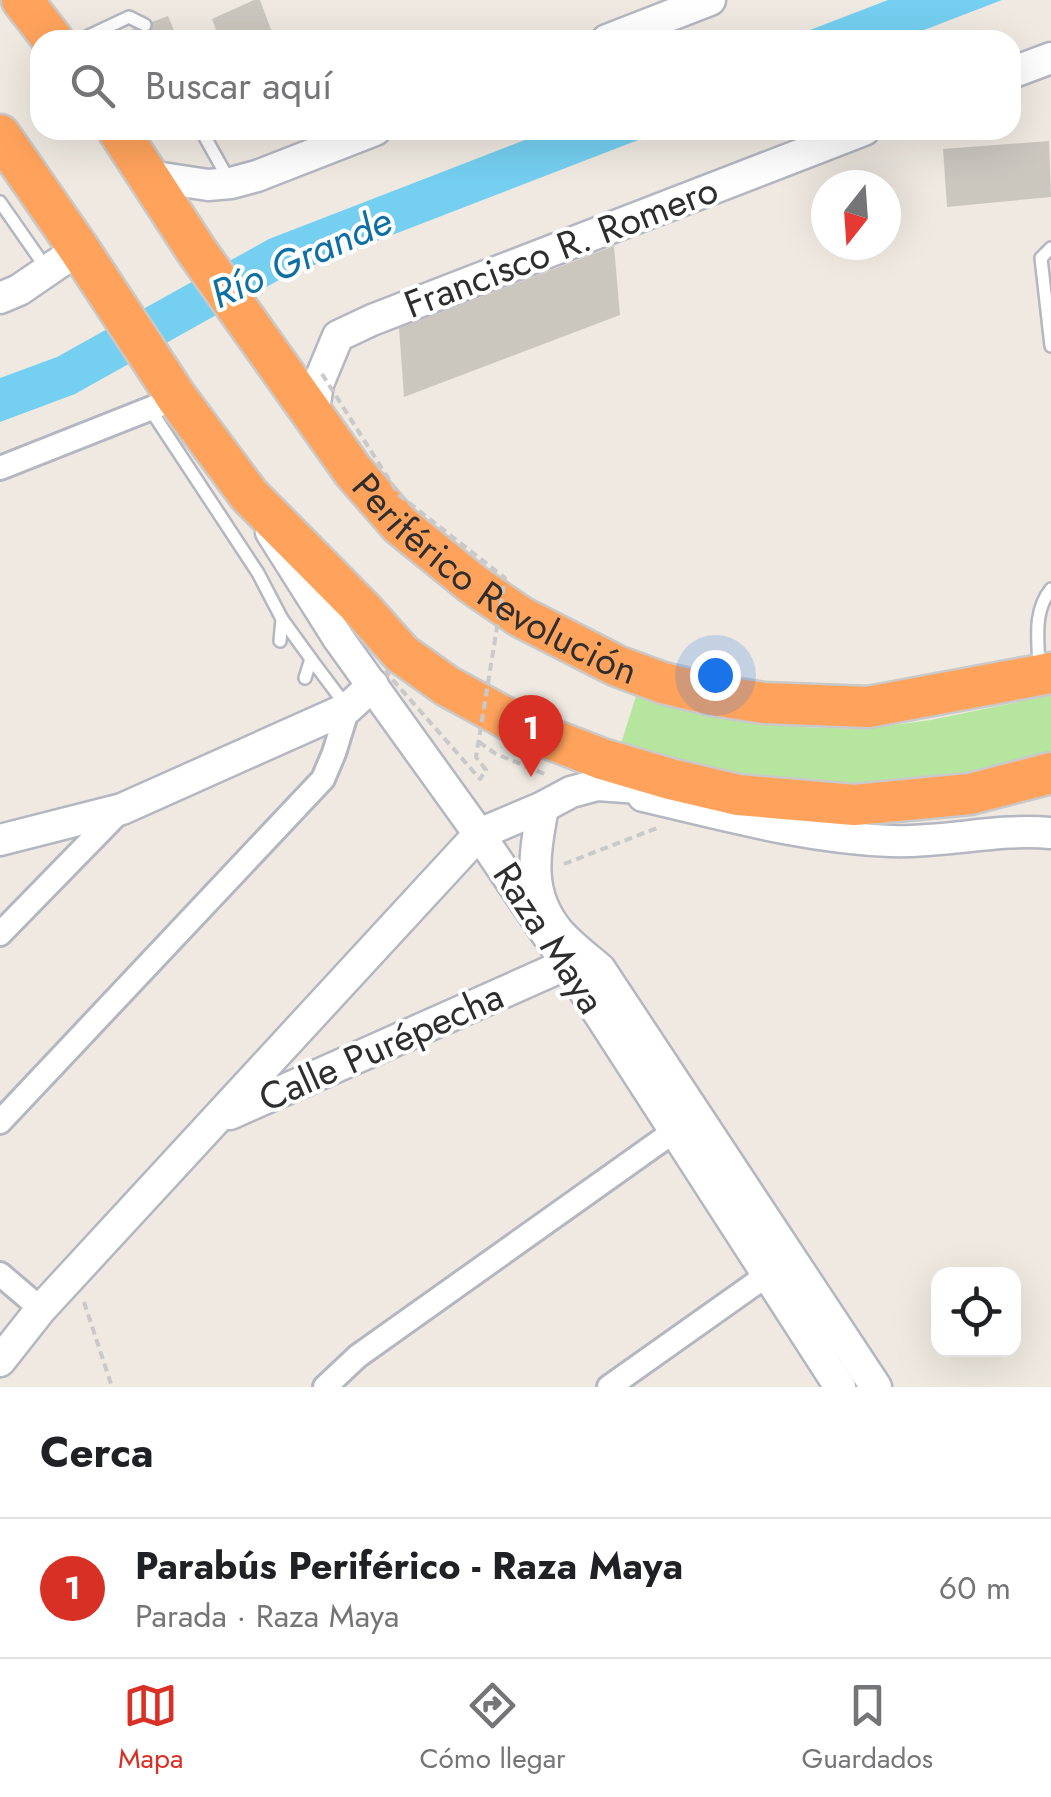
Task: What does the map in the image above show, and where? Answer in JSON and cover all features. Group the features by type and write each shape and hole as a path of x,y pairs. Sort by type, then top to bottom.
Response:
{"highway":[{"path":"22,0 45,30"},
{"path":"0,136 64,260 104,287 152,360 164,403 402,654 447,686 530,731 602,759 738,795 796,802 874,803 970,794 1051,774"},
{"name":"Periférico Revolución","path":"125,140 196,250 353,472 400,525 474,585 522,616 617,666 664,683 764,703 868,707 1045,674"}],"street":[{"path":"633,30 710,0"},
{"path":"1021,69 1051,58"},
{"path":"149,176 208,185 232,184 350,140"},
{"name":"Francisco R. Romero","path":"313,416 322,374 338,336 838,140"},
{"path":"0,298 64,260"},
{"path":"0,468 164,403"},
{"name":"Raza Maya","path":"248,495 304,586 379,678 674,1132 876,1387"},
{"path":"0,840 122,809 348,708 379,678"},
{"path":"0,1122 323,779 348,708"},
{"path":"597,785 788,829 852,838 932,841 1029,831 1051,834"},
{"name":"Raza Maya","path":"738,795 597,785 570,792 543,808 535,881 543,907 559,932 600,969 779,1267 840,1387"},
{"path":"480,834 543,808"},
{"path":"0,934 122,809"},
{"name":"Calle Purépecha","path":"0,1361 41,1309 480,834"},
{"path":"567,964 600,969"},
{"name":"Calle Purépecha","path":"219,1119 567,964"},
{"path":"325,1387 358,1356 674,1132"},
{"path":"609,1387 779,1267"},
{"path":"0,1274 41,1309"}],"lane":[{"path":"101,30 128,17 145,25"},
{"path":"206,140 232,184"},
{"path":"0,202 64,260"},
{"path":"1051,248 1042,258 1051,346"},
{"path":"164,403 282,619 348,708"},
{"path":"1045,674 1037,623 1051,589"},
{"path":"280,640 282,619"},
{"path":"305,678 311,659"}],"path":[{"path":"322,374 398,495 506,578 476,757 486,770 480,779 379,678"},
{"path":"379,678 462,770"},
{"path":"555,868 671,822"},
{"path":"74,1274 112,1387"}],"green space":[{"path":"638,690 716,714 801,727 863,729 931,720 1051,695 1051,757 964,774 877,782 789,781 701,770 619,750"}],"water":[{"path":"888,0 1002,0 924,30 810,30"},
{"name":"Río Grande","path":"525,140 638,140 286,276 75,394 0,422 0,378 57,357 269,239"}],"building":[{"path":"260,0 271,30 216,30 212,19"},
{"path":"168,16 174,30 130,30"},
{"path":"1049,141 1051,197 947,207 943,149"},
{"path":"614,246 620,315 404,397 399,328"}],"place":[{"name":"Parabús Periférico - Raza Maya","path":"531,777"}]}
